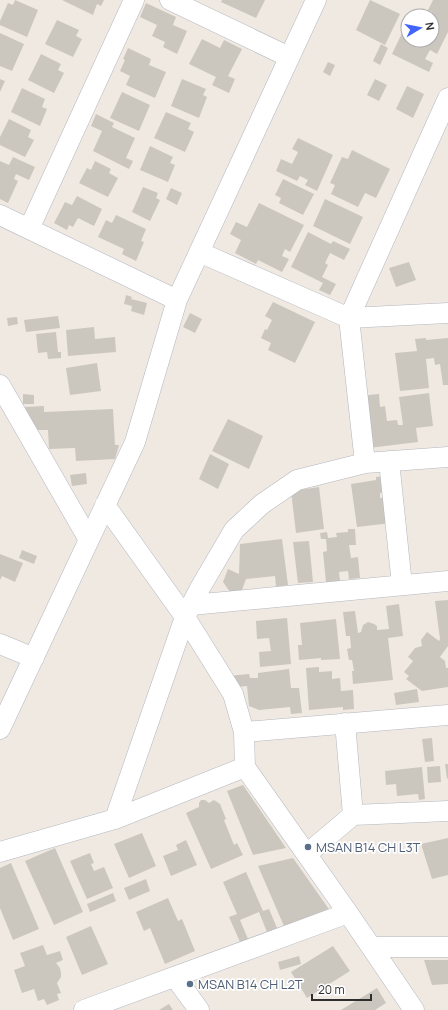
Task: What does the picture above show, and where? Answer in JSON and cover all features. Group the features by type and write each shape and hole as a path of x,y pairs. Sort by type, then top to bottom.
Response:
{"street":[{"path":"29,229 134,0"},
{"path":"170,0 289,57"},
{"path":"0,730 134,442 176,300 316,0"},
{"path":"365,463 349,318 448,98"},
{"path":"0,215 176,300"},
{"path":"199,252 349,318 448,313"},
{"path":"0,385 89,540"},
{"path":"115,819 188,611 234,530 262,504 297,480 365,463 448,457"},
{"path":"389,461 402,585"},
{"path":"105,505 188,611 233,694 244,732 245,767 307,854 414,1010"},
{"path":"188,611 402,585 448,581"},
{"path":"0,644 34,658"},
{"path":"244,732 448,715"},
{"path":"345,724 353,815"},
{"path":"0,852 115,819 245,767"},
{"path":"307,854 353,815 448,811"},
{"path":"84,1010 348,913"},
{"path":"371,947 448,947"},
{"path":"175,977 199,1010"}],"building":[{"path":"15,0 38,10 27,37 0,25 0,21 8,3 13,5"},
{"path":"62,0 104,0 101,6 97,4 93,15"},
{"path":"222,0 265,0 256,18 221,2"},
{"path":"370,0 400,14 385,45 356,30"},
{"path":"433,0 448,0 448,32 440,48 440,8 429,8"},
{"path":"146,3 176,17 173,25 187,31 177,54 163,47 165,42 152,36 157,25 140,17"},
{"path":"57,20 79,30 76,36 82,39 73,57 45,44"},
{"path":"0,33 24,44 12,71 0,66"},
{"path":"400,37 400,48 440,48 437,54 430,50 425,59 433,63 429,72 392,54"},
{"path":"202,39 220,48 224,40 242,49 228,76 235,79 229,93 212,85 216,77 189,64"},
{"path":"381,44 388,48 380,65 373,61"},
{"path":"128,48 151,59 149,65 166,72 155,98 126,85 130,76 120,71"},
{"path":"41,54 61,64 58,70 64,73 54,93 28,80"},
{"path":"328,62 335,65 330,76 323,72"},
{"path":"0,79 5,81 0,92"},
{"path":"182,79 206,89 203,95 207,97 199,118 171,106"},
{"path":"375,79 387,85 379,101 367,95"},
{"path":"407,86 424,94 413,118 396,109"},
{"path":"22,88 45,99 42,107 47,109 40,126 11,112"},
{"path":"122,92 150,105 139,131 110,118"},
{"path":"166,112 191,123 188,129 194,132 185,152 154,138"},
{"path":"96,114 114,123 112,127 135,138 126,158 133,161 129,169 93,151 102,131 91,126"},
{"path":"9,119 31,130 28,137 34,140 25,157 0,145 0,137"},
{"path":"298,138 333,155 317,191 305,185 308,180 300,176 297,181 276,171 281,159 292,164 298,152 292,149"},
{"path":"150,146 173,157 170,163 175,165 168,182 140,170"},
{"path":"352,150 390,169 376,198 365,193 358,207 331,194 335,185 330,183 342,157 348,159"},
{"path":"13,157 35,167 29,180 16,174 14,179 18,181 8,203 0,199 0,161 9,165"},
{"path":"95,161 111,169 109,173 118,178 108,197 79,183 87,168 91,170"},
{"path":"283,179 314,194 303,215 279,203 281,198 275,195"},
{"path":"143,187 158,193 156,198 160,200 150,221 132,212"},
{"path":"171,188 182,193 177,205 166,199"},
{"path":"77,196 102,209 94,226 78,218 73,227 69,225 67,230 54,223 65,202 72,205"},
{"path":"325,199 363,217 350,244 313,226"},
{"path":"259,203 304,225 290,252 285,249 282,256 289,259 282,272 258,260 256,264 235,253 241,240 230,234 236,222 247,227"},
{"path":"116,215 146,229 141,241 144,242 136,261 122,254 124,249 98,237 106,220 112,223"},
{"path":"308,232 331,244 333,241 350,249 344,260 330,253 325,263 328,265 322,277 336,284 330,295 319,290 323,283 291,267"},
{"path":"409,262 416,280 396,287 389,268"},
{"path":"126,295 132,297 131,299 147,303 144,315 131,311 132,306 124,304"},
{"path":"273,302 315,322 295,363 268,350 271,343 261,338 265,329 267,330 272,320 265,316"},
{"path":"190,313 202,319 195,333 183,327"},
{"path":"58,316 60,328 26,332 24,320"},
{"path":"17,317 18,324 8,326 7,318"},
{"path":"94,327 95,339 115,337 116,352 68,356 66,330"},
{"path":"56,332 58,352 61,352 61,358 48,359 47,352 38,353 36,334"},
{"path":"426,338 426,340 448,338 448,385 443,385 440,364 435,365 434,358 426,359 429,388 400,391 395,353 417,351 415,339"},
{"path":"97,363 101,391 70,395 66,368"},
{"path":"429,393 433,426 416,428 418,442 369,448 359,396 379,394 380,407 385,406 387,421 397,420 398,425 403,425 399,397"},
{"path":"23,394 34,395 34,404 23,404"},
{"path":"44,406 44,412 113,409 115,445 119,445 115,459 76,461 75,448 49,449 48,430 36,430 25,407"},
{"path":"228,419 263,436 249,469 212,451"},
{"path":"210,454 229,464 218,489 199,479"},
{"path":"86,473 87,484 72,486 70,475"},
{"path":"386,476 388,492 380,493 380,498 384,498 391,523 357,527 351,484 376,480 376,477"},
{"path":"319,487 324,529 296,533 291,491"},
{"path":"348,529 355,529 356,545 349,545 351,558 358,557 360,578 349,579 348,571 339,572 340,581 326,582 323,552 327,551 326,539 321,539 320,533 327,532 328,538 337,537 336,533 348,532"},
{"path":"282,539 288,585 276,587 275,576 246,579 242,590 230,592 223,582 228,569 239,574 240,544"},
{"path":"309,541 313,582 298,583 293,542"},
{"path":"22,550 37,556 34,564 19,558"},
{"path":"0,554 23,563 15,582 2,576 0,580"},
{"path":"448,600 448,646 440,657 445,661 446,668 448,668 448,687 422,691 406,679 409,676 404,672 413,661 408,657 415,648 422,646 421,640 427,632 439,641 435,601"},
{"path":"399,604 403,636 388,638 393,680 353,684 352,671 354,671 352,660 349,660 347,649 351,648 350,636 346,636 343,612 355,611 358,633 361,632 363,625 368,622 377,626 377,630 389,629 386,606"},
{"path":"287,618 291,664 260,667 259,652 271,651 269,638 257,639 256,621"},
{"path":"336,619 340,659 321,660 321,658 299,660 298,645 302,645 300,623"},
{"path":"319,667 319,672 332,671 332,679 340,678 341,691 353,690 354,709 343,710 343,707 309,710 306,668"},
{"path":"289,669 291,688 299,688 302,713 291,714 290,707 259,710 249,706 247,686 235,687 228,676 249,674 250,678 258,678 258,673"},
{"path":"417,689 419,702 396,705 394,693"},
{"path":"432,738 434,761 425,762 422,739"},
{"path":"445,764 448,764 447,779"},
{"path":"440,766 441,782 428,783 427,767"},
{"path":"422,767 425,799 419,800 418,794 397,796 396,784 386,785 385,771"},
{"path":"243,785 286,848 253,855 227,791"},
{"path":"201,800 205,800 209,803 214,800 220,804 226,819 224,820 234,845 237,843 243,855 211,869 186,813 199,807"},
{"path":"142,833 156,866 129,878 114,844"},
{"path":"448,838 448,875 432,879 421,844"},
{"path":"186,840 197,865 171,876 163,856 178,850 176,845"},
{"path":"55,848 83,912 54,925 25,861"},
{"path":"90,853 94,863 91,864 94,871 104,867 113,888 87,899 70,861"},
{"path":"293,858 333,915 287,933 258,866"},
{"path":"11,863 39,929 13,940 0,908 0,868"},
{"path":"246,872 263,911 269,909 277,928 267,932 259,912 240,920 248,939 240,942 229,917 237,914 223,882"},
{"path":"146,879 150,891 129,900 124,888"},
{"path":"113,893 116,901 90,912 87,904"},
{"path":"168,898 178,921 182,919 195,951 165,964 150,928 144,931 136,912"},
{"path":"91,926 108,964 82,975 66,937"},
{"path":"43,945 47,955 60,951 63,960 56,963 60,968 61,973 61,977 57,983 61,993 57,994 59,1000 47,1005 44,999 38,1001 34,989 22,993 14,970 25,966 20,953"},
{"path":"333,946 350,971 307,998 291,972"},
{"path":"299,956 301,964 280,970 278,962"},
{"path":"424,960 448,960 448,984 432,985"},
{"path":"377,988 386,1003 375,1010 341,1010"},
{"path":"169,1004 173,1010 159,1010"}],"place":[{"name":"MSAN B14 CH L3T","path":"308,847"},
{"name":"MSAN B14 CH L2T","path":"190,984"}]}
